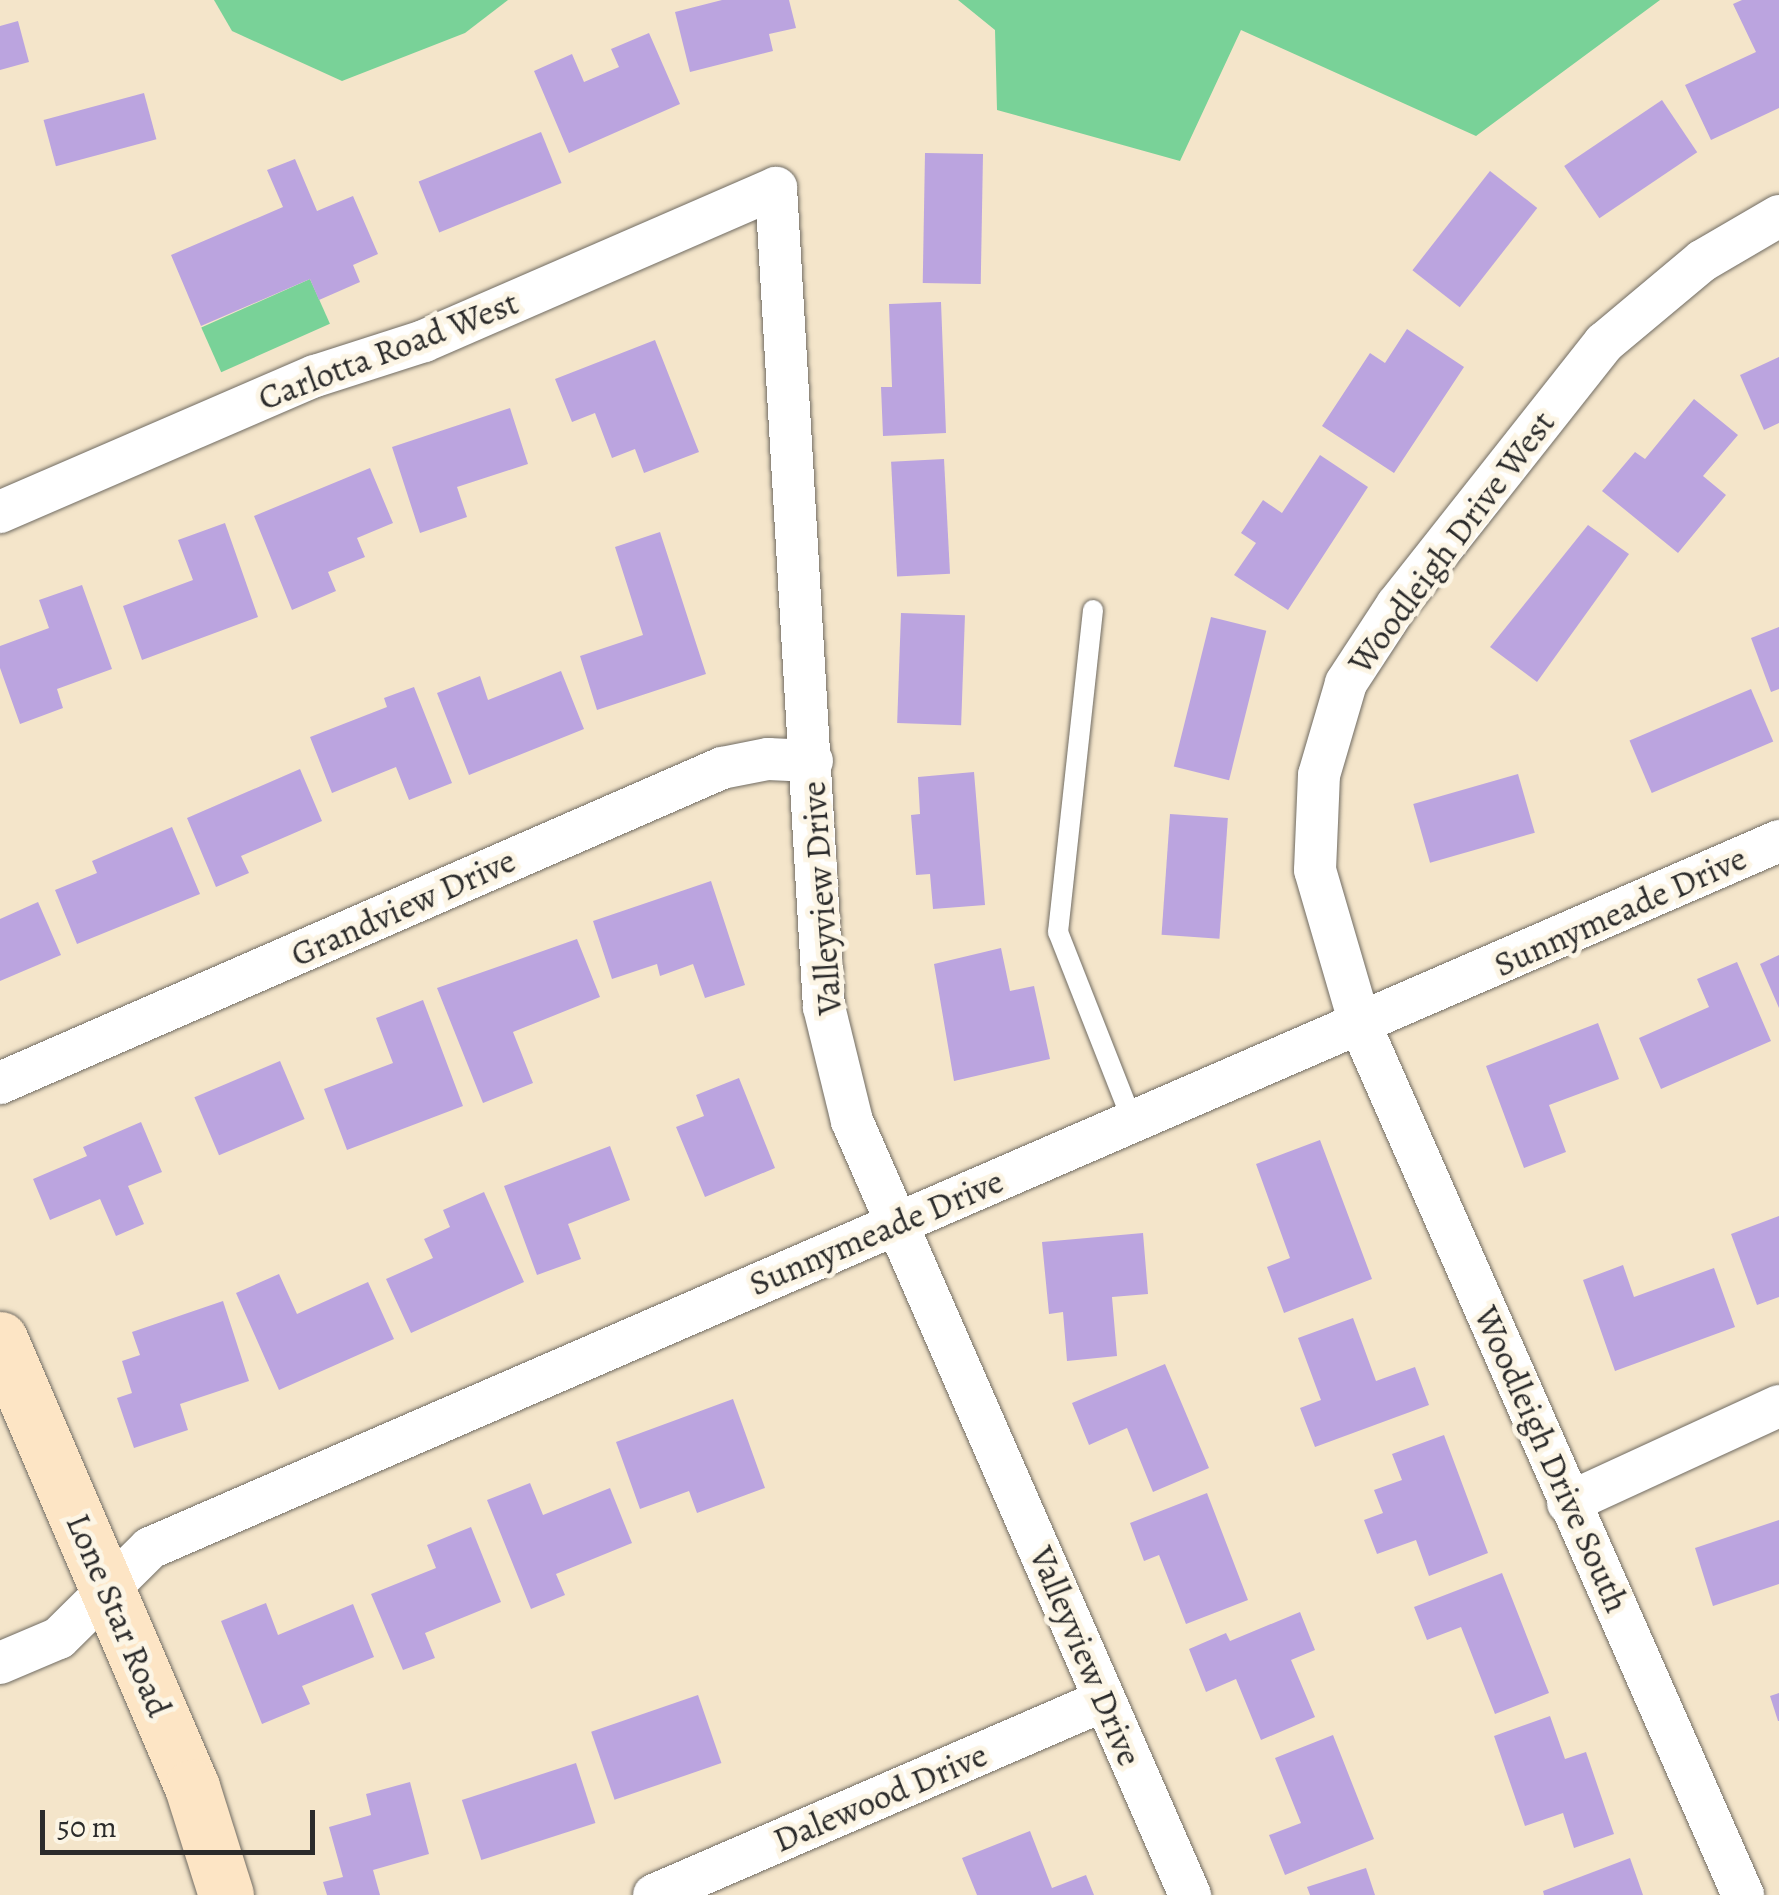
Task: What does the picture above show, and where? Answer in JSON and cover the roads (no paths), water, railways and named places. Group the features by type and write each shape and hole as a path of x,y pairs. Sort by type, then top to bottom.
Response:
{"street":[{"name":"Carlotta Road West","path":"0,512 315,376 424,341 776,188"},
{"name":"Valleyview Drive","path":"776,188 824,1007 852,1121 1190,1895"},
{"name":"Woodleigh Drive West","path":"1360,1024 1315,870 1319,775 1346,683 1504,464 1604,343 1702,261 1779,216"},
{"name":"Grandview Drive","path":"0,1082 722,768 768,760 812,761"},
{"name":"Sunnymeade Drive","path":"0,1664 59,1638 150,1548 1779,841"},
{"name":"Woodleigh Drive South","path":"1360,1024 1743,1895"},
{"name":"Lone Star Road","path":"0,1339 192,1787 226,1895"},
{"path":"1568,1503 1779,1406"},
{"name":"Dalewood Drive","path":"654,1895 1105,1700"}],"lane":[{"path":"1093,610 1058,932 1133,1122"}]}
